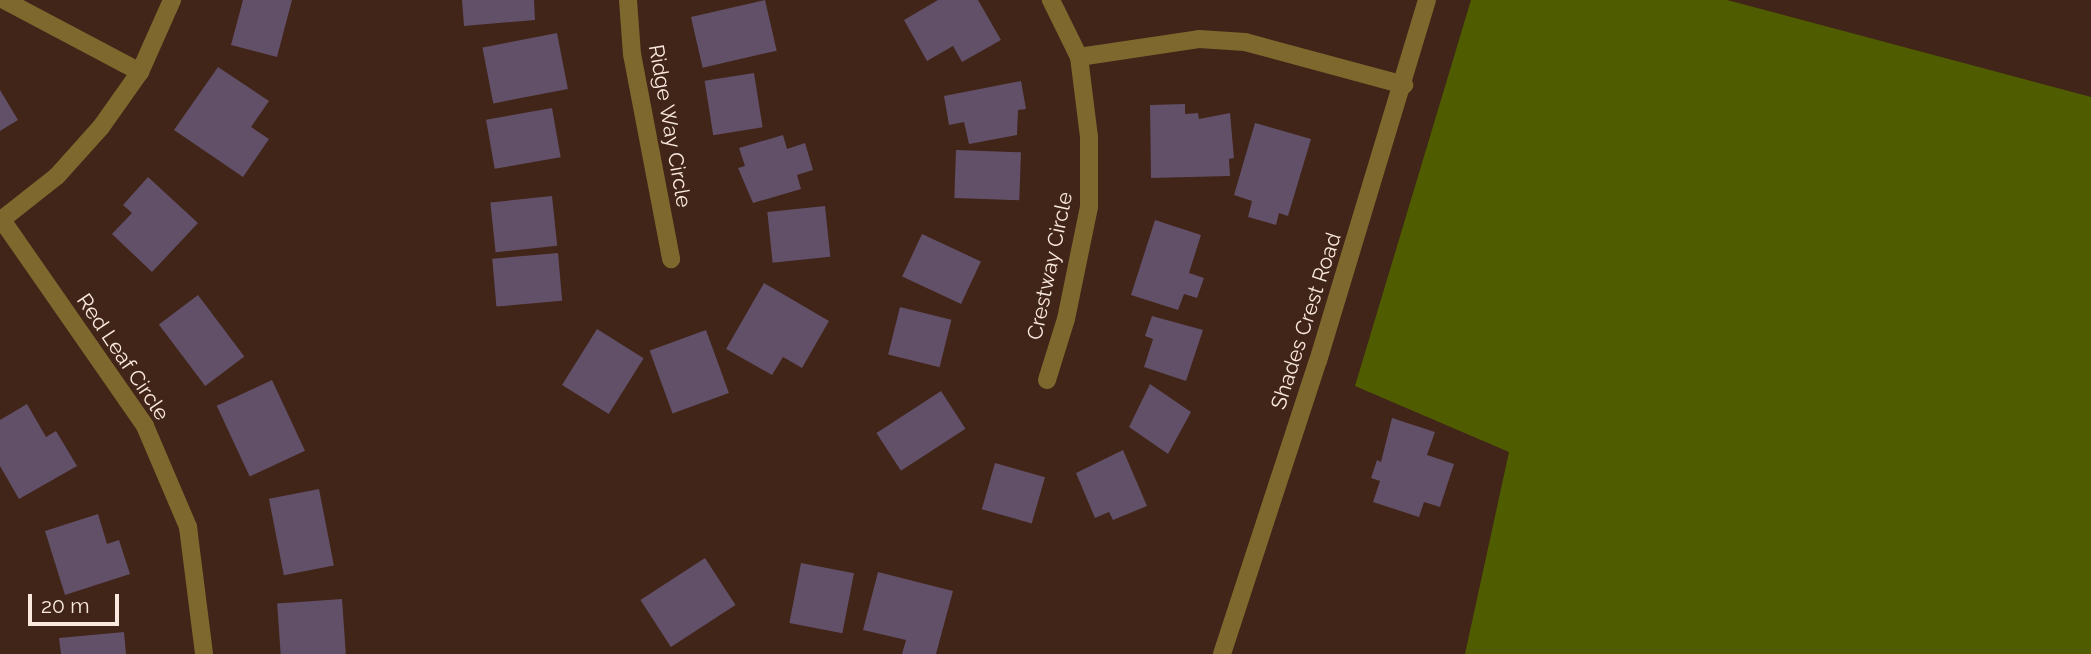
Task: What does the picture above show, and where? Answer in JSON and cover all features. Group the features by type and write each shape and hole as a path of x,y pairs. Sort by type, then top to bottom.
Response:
{"street":[{"path":"4,0 140,72"},
{"path":"1,220 57,176 101,127 140,72 172,0"},
{"name":"Ridge Way Circle","path":"628,0 632,54 671,259"},
{"name":"Crestway Circle","path":"1047,380 1066,319 1089,207 1089,137 1079,58 1051,0"},
{"name":"Shades Crest Road","path":"1222,654 1404,85 1427,0"},
{"path":"1079,58 1136,45 1222,40 1245,42 1404,85"},
{"name":"Red Leaf Circle","path":"1,220 145,426 188,527 204,654"}],"green space":[{"path":"1471,0 1727,0 2091,97 2091,654 1465,654 1509,452 1355,386"}],"building":[{"path":"243,0 292,0 277,57 231,45"},
{"path":"462,0 534,0 535,20 464,26"},
{"path":"765,0 777,51 703,68 691,17"},
{"path":"938,0 978,0 1001,40 962,62 953,46 927,61 904,20"},
{"path":"557,33 568,89 493,103 482,48"},
{"path":"218,67 269,101 251,127 269,139 243,177 174,130"},
{"path":"754,73 763,127 713,135 705,81"},
{"path":"1021,81 1026,109 1018,110 1017,135 969,144 964,122 949,125 944,96"},
{"path":"0,90 18,120 0,131"},
{"path":"1185,104 1185,114 1198,113 1199,119 1230,113 1234,158 1229,159 1230,176 1151,178 1150,105"},
{"path":"552,108 561,157 495,169 486,120"},
{"path":"1255,123 1311,139 1288,216 1279,213 1276,225 1248,217 1252,201 1234,195"},
{"path":"783,135 787,149 805,143 813,170 797,175 801,189 753,203 738,168 745,166 739,148"},
{"path":"956,150 1021,152 1019,200 954,198"},
{"path":"148,177 198,223 152,272 112,234 132,213 123,205"},
{"path":"552,196 557,246 496,252 490,202"},
{"path":"825,206 830,257 773,263 767,212"},
{"path":"1155,220 1201,235 1189,273 1204,278 1197,298 1184,294 1178,310 1131,295"},
{"path":"922,234 981,261 961,304 902,277"},
{"path":"558,253 562,301 496,307 492,259"},
{"path":"764,283 829,321 802,368 783,357 772,375 726,349"},
{"path":"198,295 244,356 205,386 159,324"},
{"path":"900,307 951,320 940,367 888,355"},
{"path":"1152,316 1203,330 1186,381 1144,367 1153,339 1145,336"},
{"path":"597,329 644,358 609,414 562,385"},
{"path":"706,330 729,393 673,413 650,351"},
{"path":"272,380 305,451 250,476 217,406"},
{"path":"1150,384 1191,412 1168,454 1129,427"},
{"path":"941,391 966,429 901,471 876,433"},
{"path":"27,404 46,437 56,431 77,466 19,499 0,466 0,420"},
{"path":"1392,418 1435,432 1427,455 1454,464 1440,507 1424,502 1419,517 1373,502 1380,481 1371,478 1377,460 1381,462"},
{"path":"1123,450 1147,506 1113,520 1109,512 1095,518 1076,473"},
{"path":"995,463 1045,477 1032,523 982,509"},
{"path":"319,489 334,566 284,575 269,499"},
{"path":"98,514 107,544 119,540 130,574 65,595 45,531"},
{"path":"705,558 735,605 671,647 640,600"},
{"path":"801,563 854,573 842,633 789,623"},
{"path":"878,572 953,591 936,654 902,654 906,640 863,630"},
{"path":"342,599 346,654 281,654 277,604"},
{"path":"124,632 126,654 61,654 59,638"}]}
